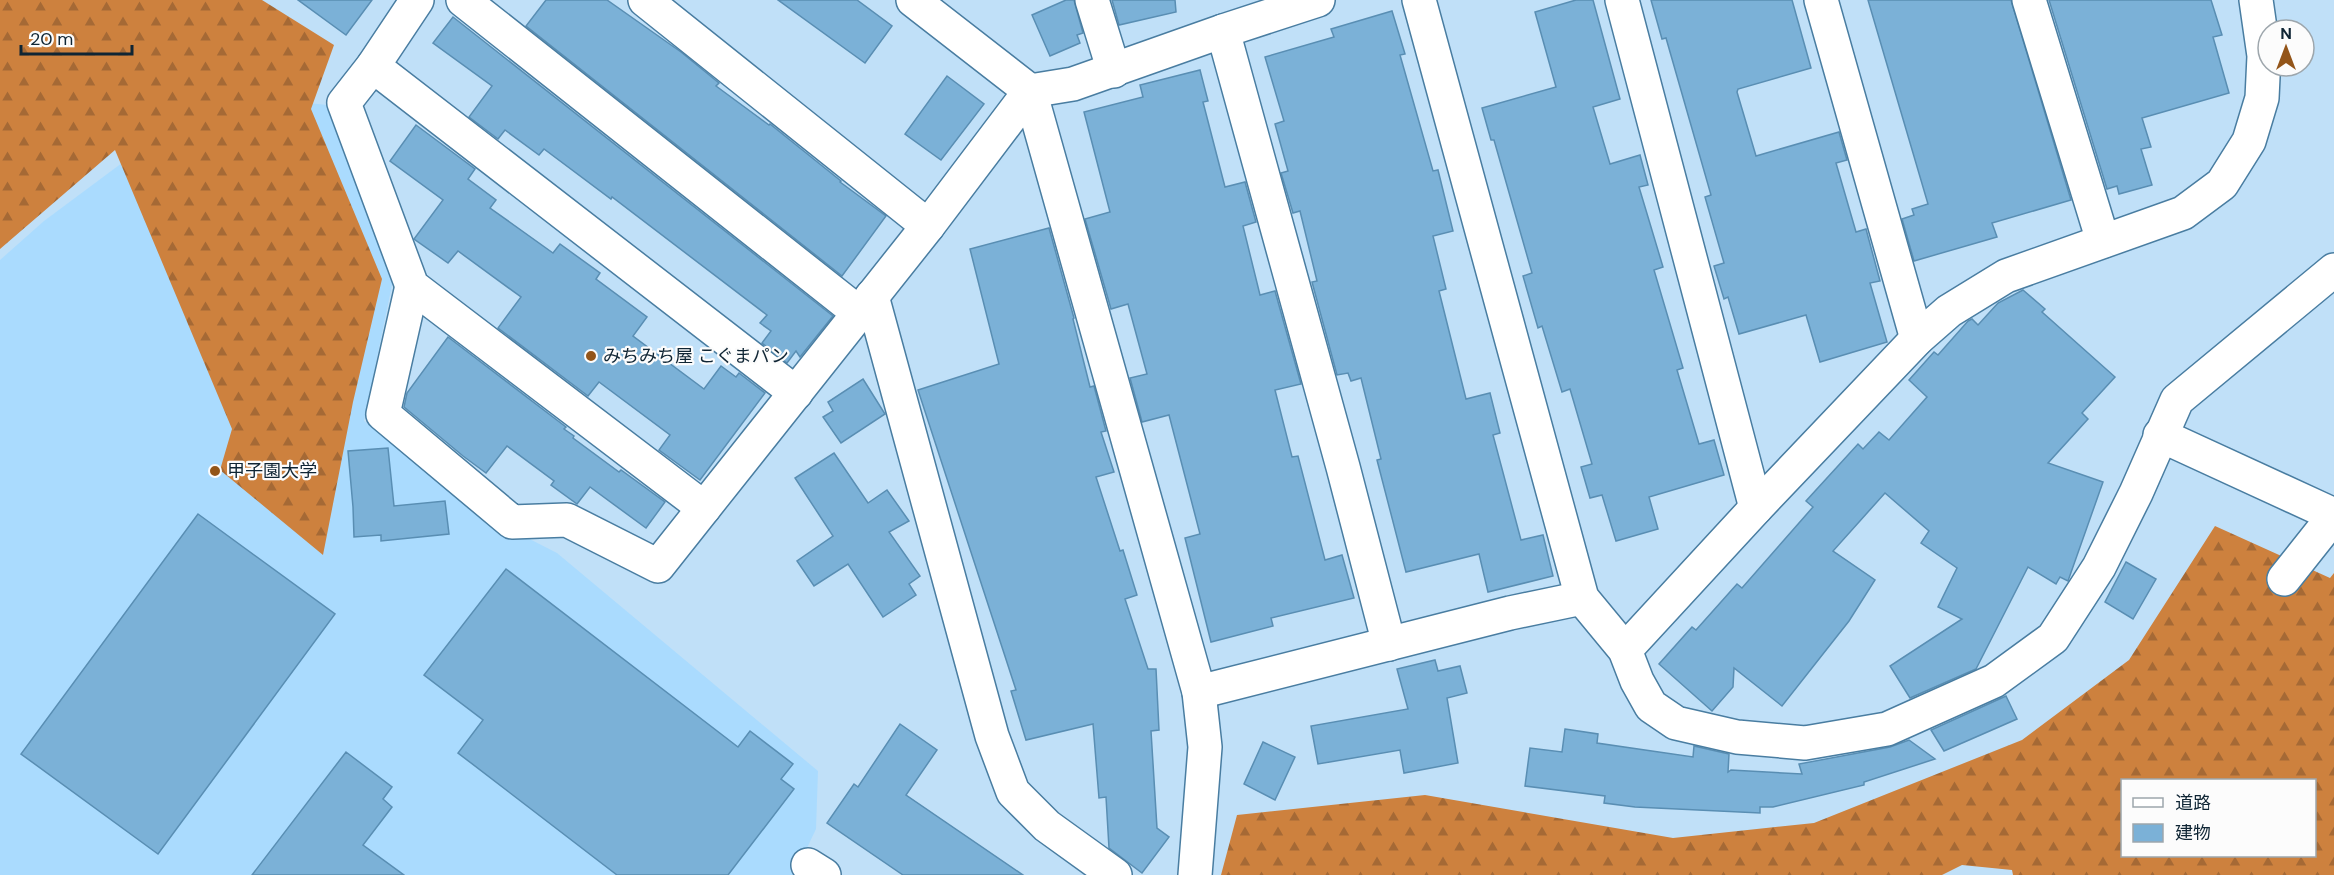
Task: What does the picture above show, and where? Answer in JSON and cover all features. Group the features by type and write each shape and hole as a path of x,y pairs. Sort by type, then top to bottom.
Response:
{"street":[{"path":"417,0 345,103 412,286 704,508"},
{"path":"463,0 866,304 992,735 1013,792 1047,826 1116,875"},
{"path":"645,0 928,226"},
{"path":"913,0 1030,91 1199,692 1205,747 1195,875"},
{"path":"1092,0 1114,71"},
{"path":"412,286 383,414 512,522 567,520 658,566 928,226 1030,91 1073,84 1318,0"},
{"path":"1419,0 1582,598 1625,650 1637,681 1651,706 1676,723 1737,737 1805,743 1887,729 1994,681 2053,638 2099,567 2136,493 2177,400 2334,270"},
{"path":"1622,0 1756,507"},
{"path":"1821,0 1917,339"},
{"path":"2029,0 2103,241"},
{"path":"1625,650 1756,507 1917,339 1949,311 2006,276 2183,213 2222,184 2249,141 2262,98 2264,56 2256,0"},
{"path":"1223,31 1343,467 1389,644"},
{"path":"373,66 796,393"},
{"path":"2160,435 2334,516 2284,579"},
{"path":"1199,692 1510,613 1582,598"}],"shaded area":[{"name":"甲子園大学","path":"216,93 327,105 393,280 364,421 496,522 557,553 818,771 816,829 797,869 805,875 0,875 0,260 44,221"}],"green space":[{"path":"0,0 262,0 334,45 311,109 382,279 353,402 323,555 220,470 232,429 115,150 0,249"},
{"path":"2215,526 2330,578 2334,573 2334,875 2013,875 2012,870 1962,865 1942,875 1221,875 1237,815 1425,795 1673,838 1814,823 2022,740 2129,660"}],"building":[{"path":"298,0 372,0 346,35"},
{"path":"546,0 607,0 681,52 719,83 716,86 770,124 840,182 886,216 842,276 526,26"},
{"path":"778,0 857,0 892,26 865,63"},
{"path":"1066,0 1074,0 1083,33 1077,35 1080,43 1050,56 1032,15"},
{"path":"1112,0 1175,0 1176,12 1119,25"},
{"path":"1576,0 1593,0 1620,99 1593,107 1610,164 1640,155 1648,185 1639,187 1663,267 1654,270 1683,368 1677,370 1699,444 1714,440 1724,475 1649,497 1658,529 1616,541 1602,495 1590,498 1581,467 1592,464 1570,389 1562,392 1542,326 1538,328 1523,276 1532,273 1494,140 1491,140 1482,108 1556,87 1535,12"},
{"path":"1651,0 1792,0 1811,68 1738,89 1737,92 1756,156 1839,132 1847,160 1836,163 1856,232 1866,229 1880,281 1870,283 1887,342 1820,362 1806,315 1739,334 1728,297 1724,299 1714,266 1724,263 1705,197 1711,195 1666,38 1662,39"},
{"path":"1868,0 2011,0 2071,200 1992,223 1997,237 1914,261 1902,219 1914,215 1912,209 1928,204"},
{"path":"2049,0 2211,0 2222,35 2213,37 2229,93 2142,118 2151,147 2141,149 2152,185 2119,194 2117,186 2107,189"},
{"path":"1392,11 1405,54 1400,55 1433,171 1438,170 1453,231 1433,236 1446,289 1439,291 1466,399 1490,393 1500,433 1493,435 1521,540 1543,535 1553,576 1488,592 1479,554 1406,572 1377,460 1381,459 1361,378 1351,381 1348,373 1337,375 1312,282 1317,281 1300,211 1293,213 1281,173 1288,171 1275,124 1284,121 1265,57 1334,37 1331,29"},
{"path":"453,17 833,316 800,357 796,351 787,363 762,343 771,331 760,323 767,315 612,197 611,199 544,149 539,155 505,130 498,139 469,117 492,86 433,43"},
{"path":"1200,70 1208,101 1203,102 1225,187 1245,182 1256,222 1243,226 1260,295 1275,291 1301,384 1275,390 1292,457 1298,456 1325,560 1342,555 1354,598 1271,618 1273,626 1211,642 1185,538 1200,534 1169,415 1142,422 1130,378 1147,374 1128,304 1111,309 1085,219 1110,212 1084,112 1143,97 1140,85"},
{"path":"947,76 984,104 941,160 905,134"},
{"path":"416,125 475,169 468,179 496,200 490,208 553,253 560,244 600,273 596,279 647,317 633,336 704,389 721,366 736,377 739,373 765,393 700,480 659,450 670,435 599,382 588,396 498,328 521,297 458,251 448,263 414,239 443,200 390,161"},
{"path":"1049,228 1090,387 1094,386 1106,431 1101,432 1114,472 1096,477 1137,595 1125,599 1148,669 1156,669 1159,730 1151,731 1157,828 1169,837 1142,873 1109,848 1106,797 1099,798 1093,724 1026,740 1011,691 1016,690 918,390 999,364 970,249"},
{"path":"2023,290 2045,309 2042,312 2115,377 2082,413 2088,419 2048,463 2103,482 2068,581 2060,577 2056,584 2028,567 1976,669 1910,698 1890,666 1962,619 1938,607 1957,568 1921,543 1929,531 1885,493 1833,551 1875,580 1849,621 1782,706 1734,668 1733,687 1712,711 1659,664 1692,627 1696,630 1737,584 1742,588 1813,507 1806,501 1858,444 1863,449 1879,432 1889,440 1927,397 1909,380 1934,352 1938,355 1968,321 1972,319 1978,325 1998,303"},
{"path":"448,337 566,427 564,429 574,436 573,438 665,502 646,528 590,487 577,504 551,485 554,481 507,446 486,473 404,407 407,393"},
{"path":"863,379 885,414 841,443 823,417 833,411 828,402"},
{"path":"388,448 394,506 445,501 449,534 381,541 381,535 354,537 348,451"},
{"path":"834,453 868,503 887,490 909,521 889,532 920,576 909,584 916,595 883,617 848,564 814,586 797,561 833,536 795,478"},
{"path":"198,514 335,614 158,854 21,754"},
{"path":"2126,562 2156,579 2133,619 2105,602"},
{"path":"506,569 738,747 750,731 793,764 781,779 794,789 728,875 617,875 458,753 483,720 424,675"},
{"path":"1435,660 1438,671 1460,666 1467,693 1447,698 1458,763 1404,773 1400,750 1318,764 1311,726 1408,709 1397,669"},
{"path":"2006,696 2017,719 1944,751 1931,730"},
{"path":"900,724 937,750 906,795 1023,875 903,875 827,823 854,784 858,787"},
{"path":"1565,729 1598,734 1597,743 1693,757 1694,746 1729,754 1728,772 1731,770 1802,774 1799,764 1890,747 1909,740 1935,759 1864,782 1864,785 1773,807 1760,807 1760,813 1635,807 1604,803 1605,796 1525,786 1530,748 1562,752"},
{"path":"1263,742 1295,757 1275,800 1244,784"},
{"path":"346,752 392,787 383,799 392,807 363,845 404,875 252,875"}],"place":[{"name":"みちみち屋 こぐまパン","path":"591,356"},
{"name":"甲子園大学","path":"215,471"}]}
